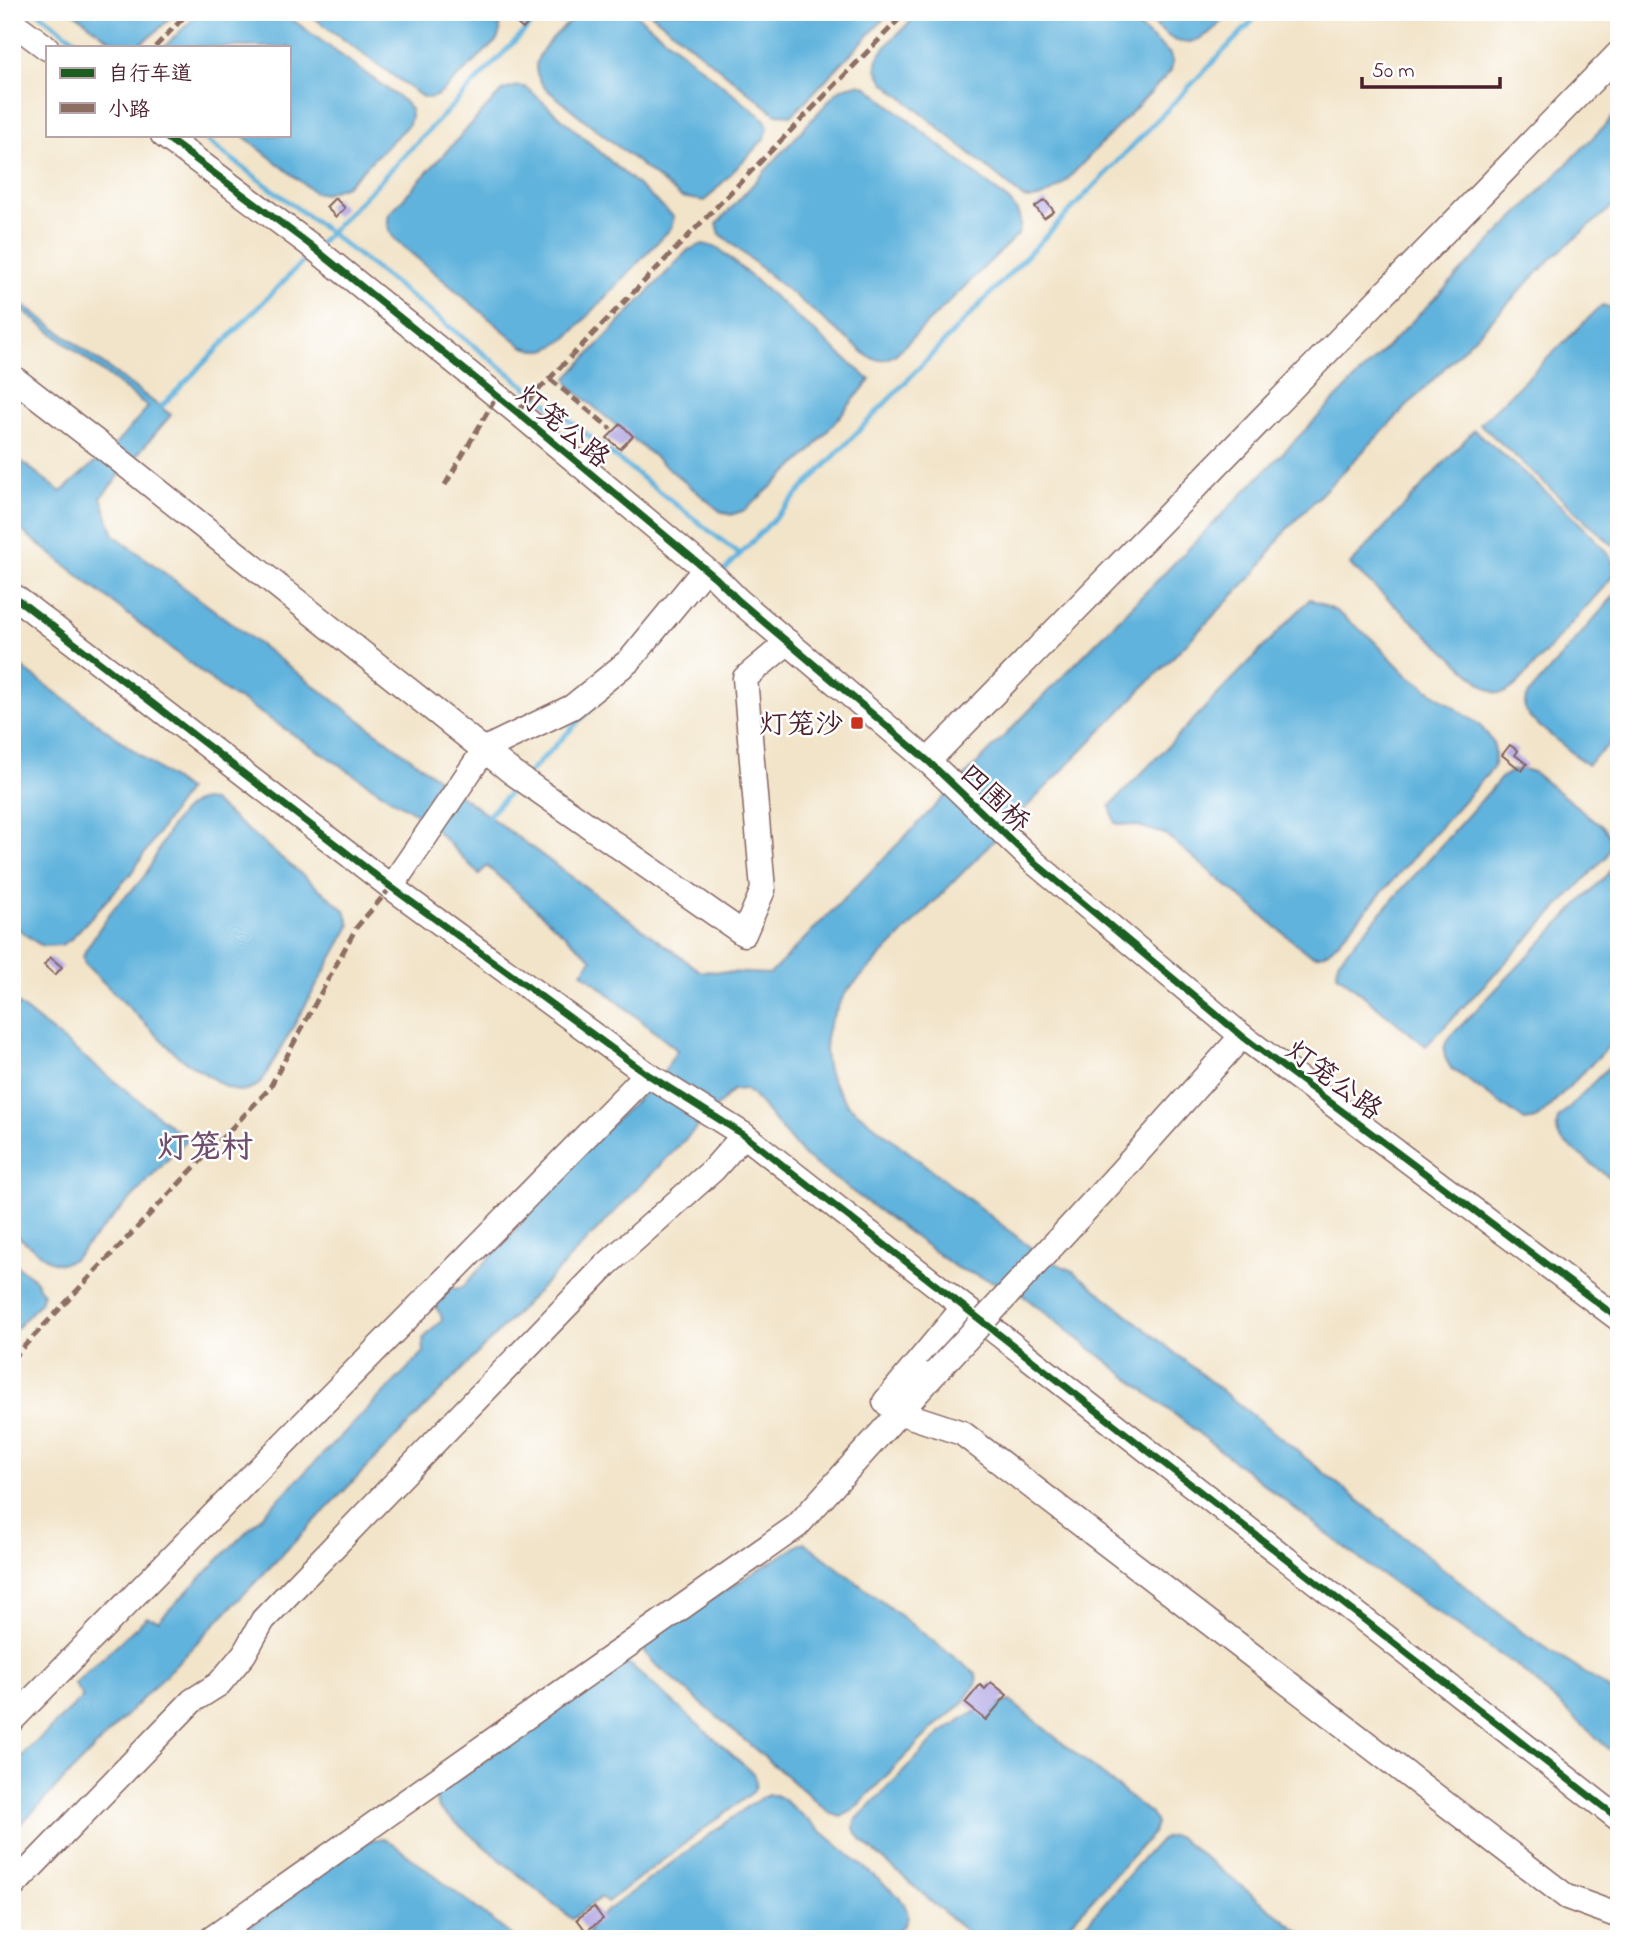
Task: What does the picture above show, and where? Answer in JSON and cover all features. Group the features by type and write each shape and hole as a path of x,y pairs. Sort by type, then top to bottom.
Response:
{"street":[{"path":"12,22 46,47"},
{"path":"928,761 1619,53"},
{"name":"灯笼公路","path":"164,136 317,250 517,412 928,761"},
{"path":"12,377 523,780 744,934 763,890 746,678 788,642"},
{"path":"391,887 485,749 572,707 629,660 710,574"},
{"path":"12,595 391,887 647,1074 744,1135 1619,1819"},
{"name":"四围桥","path":"928,761 1035,863"},
{"name":"灯笼公路","path":"1035,863 1242,1036 1619,1318"},
{"path":"211,1939 797,1526 1242,1036"},
{"path":"12,1720 647,1074"},
{"path":"12,1887 192,1701 219,1684 244,1654 263,1620 606,1265 713,1170 744,1135"},
{"path":"964,1307 885,1402 901,1413 962,1433 1567,1897 1619,1916"}],"water":[{"path":"73,12 176,12 146,39 135,45 125,46 104,36"},
{"path":"200,12 282,12 406,103 411,118 409,124 346,186 324,194 314,192 243,136 290,136 290,46 166,45"},
{"path":"306,12 492,12 500,29 496,41 442,92 427,98"},
{"path":"580,12 633,12 765,120 768,127 765,138 705,201 681,197 545,88 538,76 537,61 546,45"},
{"path":"649,12 885,12 883,20 792,115 776,114"},
{"path":"921,12 1122,12 1169,53 1172,64 1170,72 1061,186 1039,198 1024,198 885,83 880,76 877,69 879,57 895,36"},
{"path":"1141,12 1232,12 1204,36 1180,42 1159,29"},
{"path":"857,84 866,86 1009,201 1018,213 1020,221 1018,234 896,354 883,360 869,357 720,234 717,224 836,93"},
{"path":"518,86 527,88 674,217 671,228 567,338 551,348 541,350 522,346 399,243 388,227 389,214 497,96 504,90"},
{"path":"1619,111 1619,201 1554,256 1286,530 1256,572 846,992 830,1022 825,1053 830,1076 847,1104 1044,1258 1073,1271 1522,1632 1606,1687 1619,1699 1619,1758 1517,1666 1367,1565 1016,1290 957,1268 804,1156 753,1095 744,1089 733,1090 12,1833 12,1765 83,1697 74,1684 147,1617 159,1620 424,1352 423,1339 442,1320 427,1295 445,1283 455,1289 463,1287 539,1204 536,1195 661,1077 677,1050 582,972 592,959 487,866 479,874 425,819 233,697 12,523 12,454 61,492 117,443 148,407 12,302 12,296 171,415 101,497 114,535 449,787 700,971 770,974"},
{"path":"703,244 718,248 870,380 809,453 745,510 731,515 720,511 570,387 567,378 688,250"},
{"path":"1602,305 1619,310 1619,548 1611,544 1480,424"},
{"path":"1474,430 1573,517 1607,553 1614,565 1610,580 1520,681 1503,693 1494,692 1484,686 1350,565"},
{"path":"1619,590 1619,735 1587,765 1531,719 1525,703 1527,696"},
{"path":"1310,599 1336,611 1372,639 1406,674 1478,724 1495,749 1493,768 1336,944 1326,953 1319,955 1306,952 1165,834 1115,823 1110,806"},
{"path":"12,660 187,790 130,875 70,940 61,945 44,946 37,943 12,924"},
{"path":"1523,769 1533,772 1604,828 1611,842 1609,849 1606,857 1426,1046 1337,974 1338,961 1502,777"},
{"path":"202,800 212,801 345,910 350,926 266,1075 258,1085 248,1090 238,1091 226,1087 179,1057 85,964 83,958 111,912 145,875 175,821 192,804"},
{"path":"1619,862 1619,1036 1543,1113 1536,1119 1525,1121 1451,1068 1444,1054 1445,1044"},
{"path":"15,1002 187,1139 74,1259 61,1264 50,1261 12,1232 12,1004"},
{"path":"1619,1056 1619,1185 1561,1140 1557,1127 1558,1119"},
{"path":"12,1262 35,1280 43,1293 40,1303 12,1333"},
{"path":"804,1542 976,1674 977,1682 960,1706 935,1726 852,1811 841,1817 830,1813 653,1662 645,1653 644,1647 655,1633"},
{"path":"624,1661 753,1773 756,1785 753,1792 607,1902 601,1897 572,1919 438,1808 435,1796"},
{"path":"1010,1701 1151,1814 1156,1823 1153,1833 1056,1939 975,1939 862,1841 854,1828 855,1821 940,1734 970,1714"},
{"path":"768,1795 783,1799 899,1897 908,1917 903,1926 886,1939 594,1939 588,1934 604,1913 751,1804"},
{"path":"1164,1838 1180,1838 1309,1939 1073,1939 1152,1848"},
{"path":"375,1839 392,1843 516,1939 232,1939 364,1843"}],"building":[{"path":"524,13 531,20 523,29 515,22"},
{"path":"335,198 345,208 336,217 326,207"},
{"path":"1045,200 1054,211 1044,218 1035,207"},
{"path":"621,424 633,436 620,449 607,438"},
{"path":"1510,745 1518,751 1515,755 1527,764 1522,771 1502,755"},
{"path":"50,957 62,967 55,975 44,965"},
{"path":"991,1682 1007,1695 986,1720 965,1703 980,1685 985,1689"},
{"path":"594,1907 603,1919 586,1931 577,1919"}],"waterway":[{"path":"38,12 83,46"},
{"path":"319,244 543,12"},
{"path":"722,573 1261,12"},
{"path":"201,136 330,233 739,554"},
{"path":"158,410 310,254"},
{"path":"690,605 713,582"},
{"path":"528,774 601,698"},
{"path":"484,820 518,784"}],"marked path":[{"path":"156,46 189,12"},
{"path":"517,412 906,12"},
{"path":"550,379 611,429"},
{"path":"445,485 497,396"},
{"path":"12,1359 269,1089 356,928 391,887"}],"cycle path":[{"path":"164,136 309,244 716,578 738,600 928,761 1035,863 1242,1036 1619,1319"},
{"path":"12,595 391,887 647,1074 744,1135 1619,1819"}],"place":[{"name":"灯笼沙","path":"857,723"}],"district":[{"name":"灯笼村","path":"205,1146"}]}
